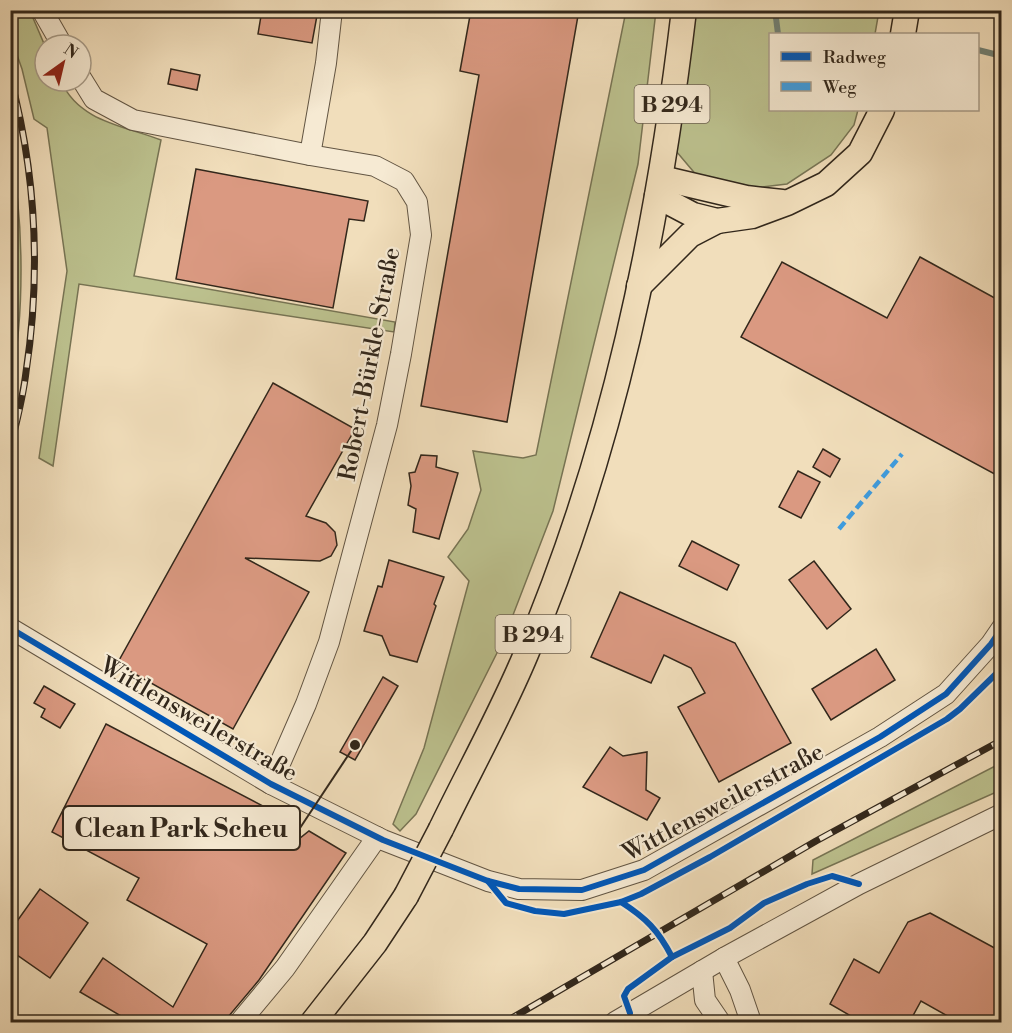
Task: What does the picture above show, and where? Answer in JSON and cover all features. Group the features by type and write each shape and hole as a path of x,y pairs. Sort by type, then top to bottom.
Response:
{"main road":[{"name":"B 294","path":"313,1023 375,943 406,896 441,830 526,655 571,536 605,431 639,286 659,187 684,10"},
{"path":"903,33 907,10"},
{"path":"639,286 690,235 717,221 752,216 787,203 826,184 860,153 881,111"},
{"path":"659,187 787,203"},
{"path":"659,187 693,216 717,221"}],"street":[{"path":"42,10 55,33"},
{"path":"309,155 326,63 332,10"},
{"name":"Robert-Bürkle-Straße","path":"90,93 94,99 133,120 375,166 404,181 417,202 421,235 387,425 329,642 306,704 271,784"},
{"name":"Wittlensweilerstraße","path":"10,628 271,784 376,837 488,881 519,889 582,890 644,870 880,737 946,694 991,644 1002,628"},
{"path":"615,1023 724,958 859,884 1002,814"},
{"path":"240,1023 285,968 376,837"},
{"path":"724,958 740,990 752,1023"},
{"path":"702,971 705,1000 720,1023"}],"green space":[{"path":"11,10 30,11 39,33 33,33 33,93 68,93 79,106 104,121 161,140 134,276 395,322 394,332 79,284 53,466 39,458 67,271 47,128 34,119 22,69 11,38"},
{"path":"626,11 656,11 638,164 553,511 503,641 416,814 400,831 393,824 424,748 469,581 448,557 468,529 481,490 473,451 523,458 536,455"},
{"path":"691,11 879,11 875,33 769,33 769,111 858,111 854,125 831,155 787,184 761,187 732,186 698,177 676,151"},
{"path":"10,149 18,205 21,266 19,327 11,383"},
{"path":"1001,763 1001,790 812,874 813,860"}],"building":[{"path":"262,10 318,10 312,43 258,34"},
{"path":"471,10 579,10 507,422 421,406 479,75 460,71"},
{"path":"171,69 200,75 197,90 168,84"},
{"path":"196,169 368,201 364,221 349,219 333,308 176,279"},
{"path":"920,257 1002,302 1002,478 741,337 782,262 887,318"},
{"path":"273,383 355,429 306,516 326,523 335,532 337,545 331,556 320,561 245,558 309,592 233,729 117,664"},
{"path":"823,449 840,459 830,477 813,467"},
{"path":"421,455 437,456 436,467 458,473 439,539 413,532 416,509 408,505 411,486 409,473 415,472"},
{"path":"798,471 820,482 801,518 779,507"},
{"path":"692,541 739,565 727,590 679,566"},
{"path":"389,560 444,577 417,662 390,655 382,636 364,631 378,586 382,587"},
{"path":"814,561 851,609 827,629 789,580"},
{"path":"620,592 735,643 791,743 719,782 678,707 705,693 691,668 664,655 651,683 591,657"},
{"path":"876,649 895,680 831,720 812,689"},
{"path":"383,677 398,686 355,760 340,752"},
{"path":"44,686 75,704 60,728 41,717 45,709 34,703"},
{"path":"106,724 263,806 258,818 295,842 309,831 346,853 259,980 223,1023 133,1023 80,992 103,958 173,1007 207,944 127,900 139,878 52,832"},
{"path":"610,747 623,756 647,752 646,790 660,798 647,820 583,787"},
{"path":"40,889 88,923 50,978 10,950 10,931"},
{"path":"930,913 1002,952 1002,1008 993,1023 960,1023 921,1001 909,1023 863,1023 830,1004 854,959 879,973 908,922"}],"waterway":[{"path":"775,10 778,33"},
{"path":"979,50 1002,56"}],"railway":[{"path":"10,76 26,149 34,260 31,335 21,401 10,449"},
{"path":"505,1022 816,841 1002,740"}],"marked path":[{"path":"839,529 902,454"}],"cycle path":[{"path":"10,628 271,784 383,840 488,881 519,889 582,890 644,870 880,737 946,694 991,644 1002,628"},
{"path":"488,881 506,903 535,911 564,914 621,902 641,894 710,857 947,719 1002,668"},
{"path":"621,902 651,925 672,957 730,928 764,903 807,884 832,876 859,884"},
{"path":"630,1013 624,996 628,989 672,957"}],"place":[{"name":"Clean Park Scheu","path":"355,745"}]}
